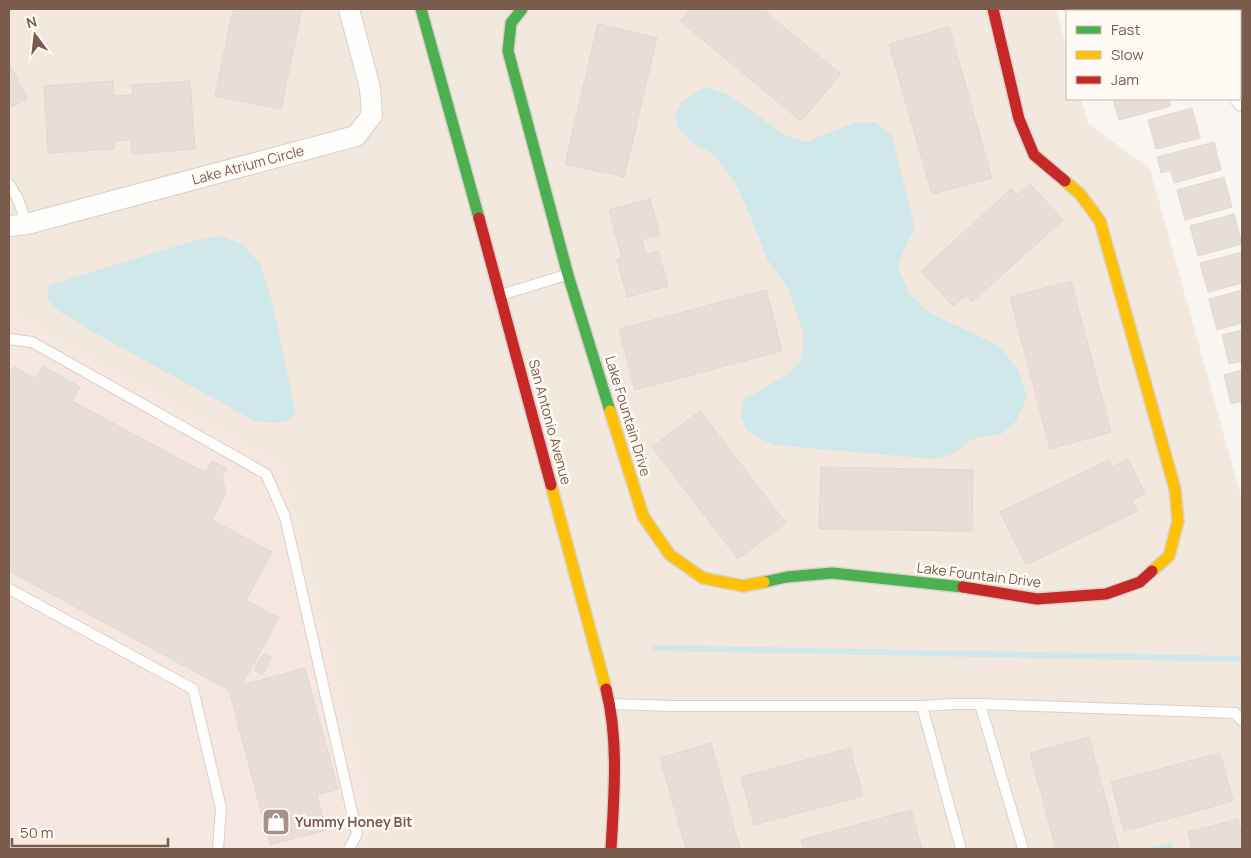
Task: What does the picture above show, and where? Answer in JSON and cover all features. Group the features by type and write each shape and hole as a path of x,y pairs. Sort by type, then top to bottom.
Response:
{"street":[{"name":"Lake Atrium Circle","path":"18,225 356,136 372,115 370,88 349,9"},
{"name":"San Antonio Avenue","path":"421,9 610,704 615,774 611,849"},
{"name":"Lake Fountain Drive","path":"522,9 511,23 508,51 568,275 643,516 670,555 703,578 743,586 787,577 832,573 960,587 1037,599 1106,594 1140,582 1169,556 1178,521 1175,489 1100,221 1080,194 1034,155 1019,119 993,9"}],"lane":[{"path":"9,184 17,197 18,225"},
{"path":"500,296 568,275"},
{"path":"9,339 32,342 266,474 285,517 357,834 349,849"},
{"path":"9,590 193,689 221,808 218,849"},
{"path":"610,704 673,706 922,706 980,704 1236,713 1242,721"},
{"path":"980,704 1023,849"},
{"path":"922,706 961,849"}],"shaded area":[{"path":"9,9 1056,9 1066,46 1066,100 1081,100 1088,123 1150,169 1242,500 1242,849 9,849"},
{"path":"9,312 282,464 373,822 364,849 9,849"}],"water":[{"path":"707,87 728,95 787,136 805,142 857,122 876,122 892,136 915,227 898,267 909,293 930,313 999,346 1019,371 1027,398 1016,421 1001,434 980,437 970,441 952,454 935,459 773,445 748,432 741,418 743,400 788,374 801,361 804,335 788,288 767,259 735,182 712,153 691,142 677,126 675,115 681,103 693,93"},
{"path":"220,236 243,244 261,265 273,305 296,415 286,421 271,423 253,420 93,332 60,312 47,298 49,285 193,241"},
{"path":"1171,842 1173,849 1145,849"}],"building":[{"path":"233,9 302,9 281,109 215,96"},
{"path":"691,9 762,9 841,74 801,121 680,21"},
{"path":"1077,9 1096,9 1091,10"},
{"path":"598,24 657,38 624,177 565,164"},
{"path":"949,27 992,178 932,194 889,44"},
{"path":"9,63 27,99 9,108"},
{"path":"113,81 114,96 133,95 132,85 190,81 195,149 132,154 131,140 114,141 114,149 48,153 44,86"},
{"path":"1113,100 1169,100 1171,106 1119,120"},
{"path":"1192,108 1200,138 1156,149 1148,120"},
{"path":"1214,142 1221,170 1174,183 1171,170 1161,173 1157,157"},
{"path":"1224,177 1232,207 1185,220 1177,190"},
{"path":"1030,184 1063,220 972,302 966,295 953,306 921,271 1011,189 1017,195"},
{"path":"650,199 660,235 642,239 646,255 658,251 668,286 627,297 617,259 622,258 609,210"},
{"path":"1234,214 1242,244 1198,256 1190,226"},
{"path":"1242,252 1242,283 1208,292 1200,263"},
{"path":"1071,281 1111,432 1050,449 1010,297"},
{"path":"766,290 782,351 635,390 619,329"},
{"path":"1242,290 1242,323 1217,330 1209,299"},
{"path":"1242,330 1242,361 1229,364 1222,335"},
{"path":"43,366 80,387 72,401 204,472 212,461 226,468 222,477 226,494 212,520 272,552 246,600 279,618 242,685 305,668 338,789 317,795 326,830 270,845 229,690 9,571 9,375 14,367 36,379"},
{"path":"1242,370 1242,401 1231,404 1224,375"},
{"path":"700,411 786,523 738,559 652,447"},
{"path":"1128,459 1145,494 1132,500 1137,511 1026,565 1000,512 1109,460 1112,467"},
{"path":"821,467 973,470 972,531 819,529"},
{"path":"264,653 272,658 262,675 254,670"},
{"path":"1089,737 1119,849 1056,849 1030,753"},
{"path":"711,743 740,849 686,849 660,758"},
{"path":"850,748 863,796 754,825 741,777"},
{"path":"1220,753 1233,801 1124,831 1111,782"},
{"path":"911,810 922,849 804,849 801,840"},
{"path":"1238,819 1242,836 1242,849 1192,849 1188,832"}],"waterway":[{"path":"656,648 1242,659"}],"traffic: fast":[{"path":"421,9 479,218"},
{"path":"522,9 511,23 508,51 568,275 610,411"},
{"path":"764,582 787,577 832,573 963,587"}],"traffic: slow":[{"path":"1065,181 1080,194 1100,221 1175,489 1178,521 1169,556 1152,571"},
{"path":"610,411 643,516 670,555 703,578 743,586 764,582"},
{"path":"551,485 606,689"}],"traffic: jam":[{"path":"993,9 1019,119 1034,155 1065,181"},
{"path":"479,218 551,485"},
{"path":"963,587 1037,599 1106,594 1140,582 1152,571"},
{"path":"606,689 613,728 614,748 611,849"}],"place":[{"name":"Yummy Honey Bit","path":"276,822"}]}
